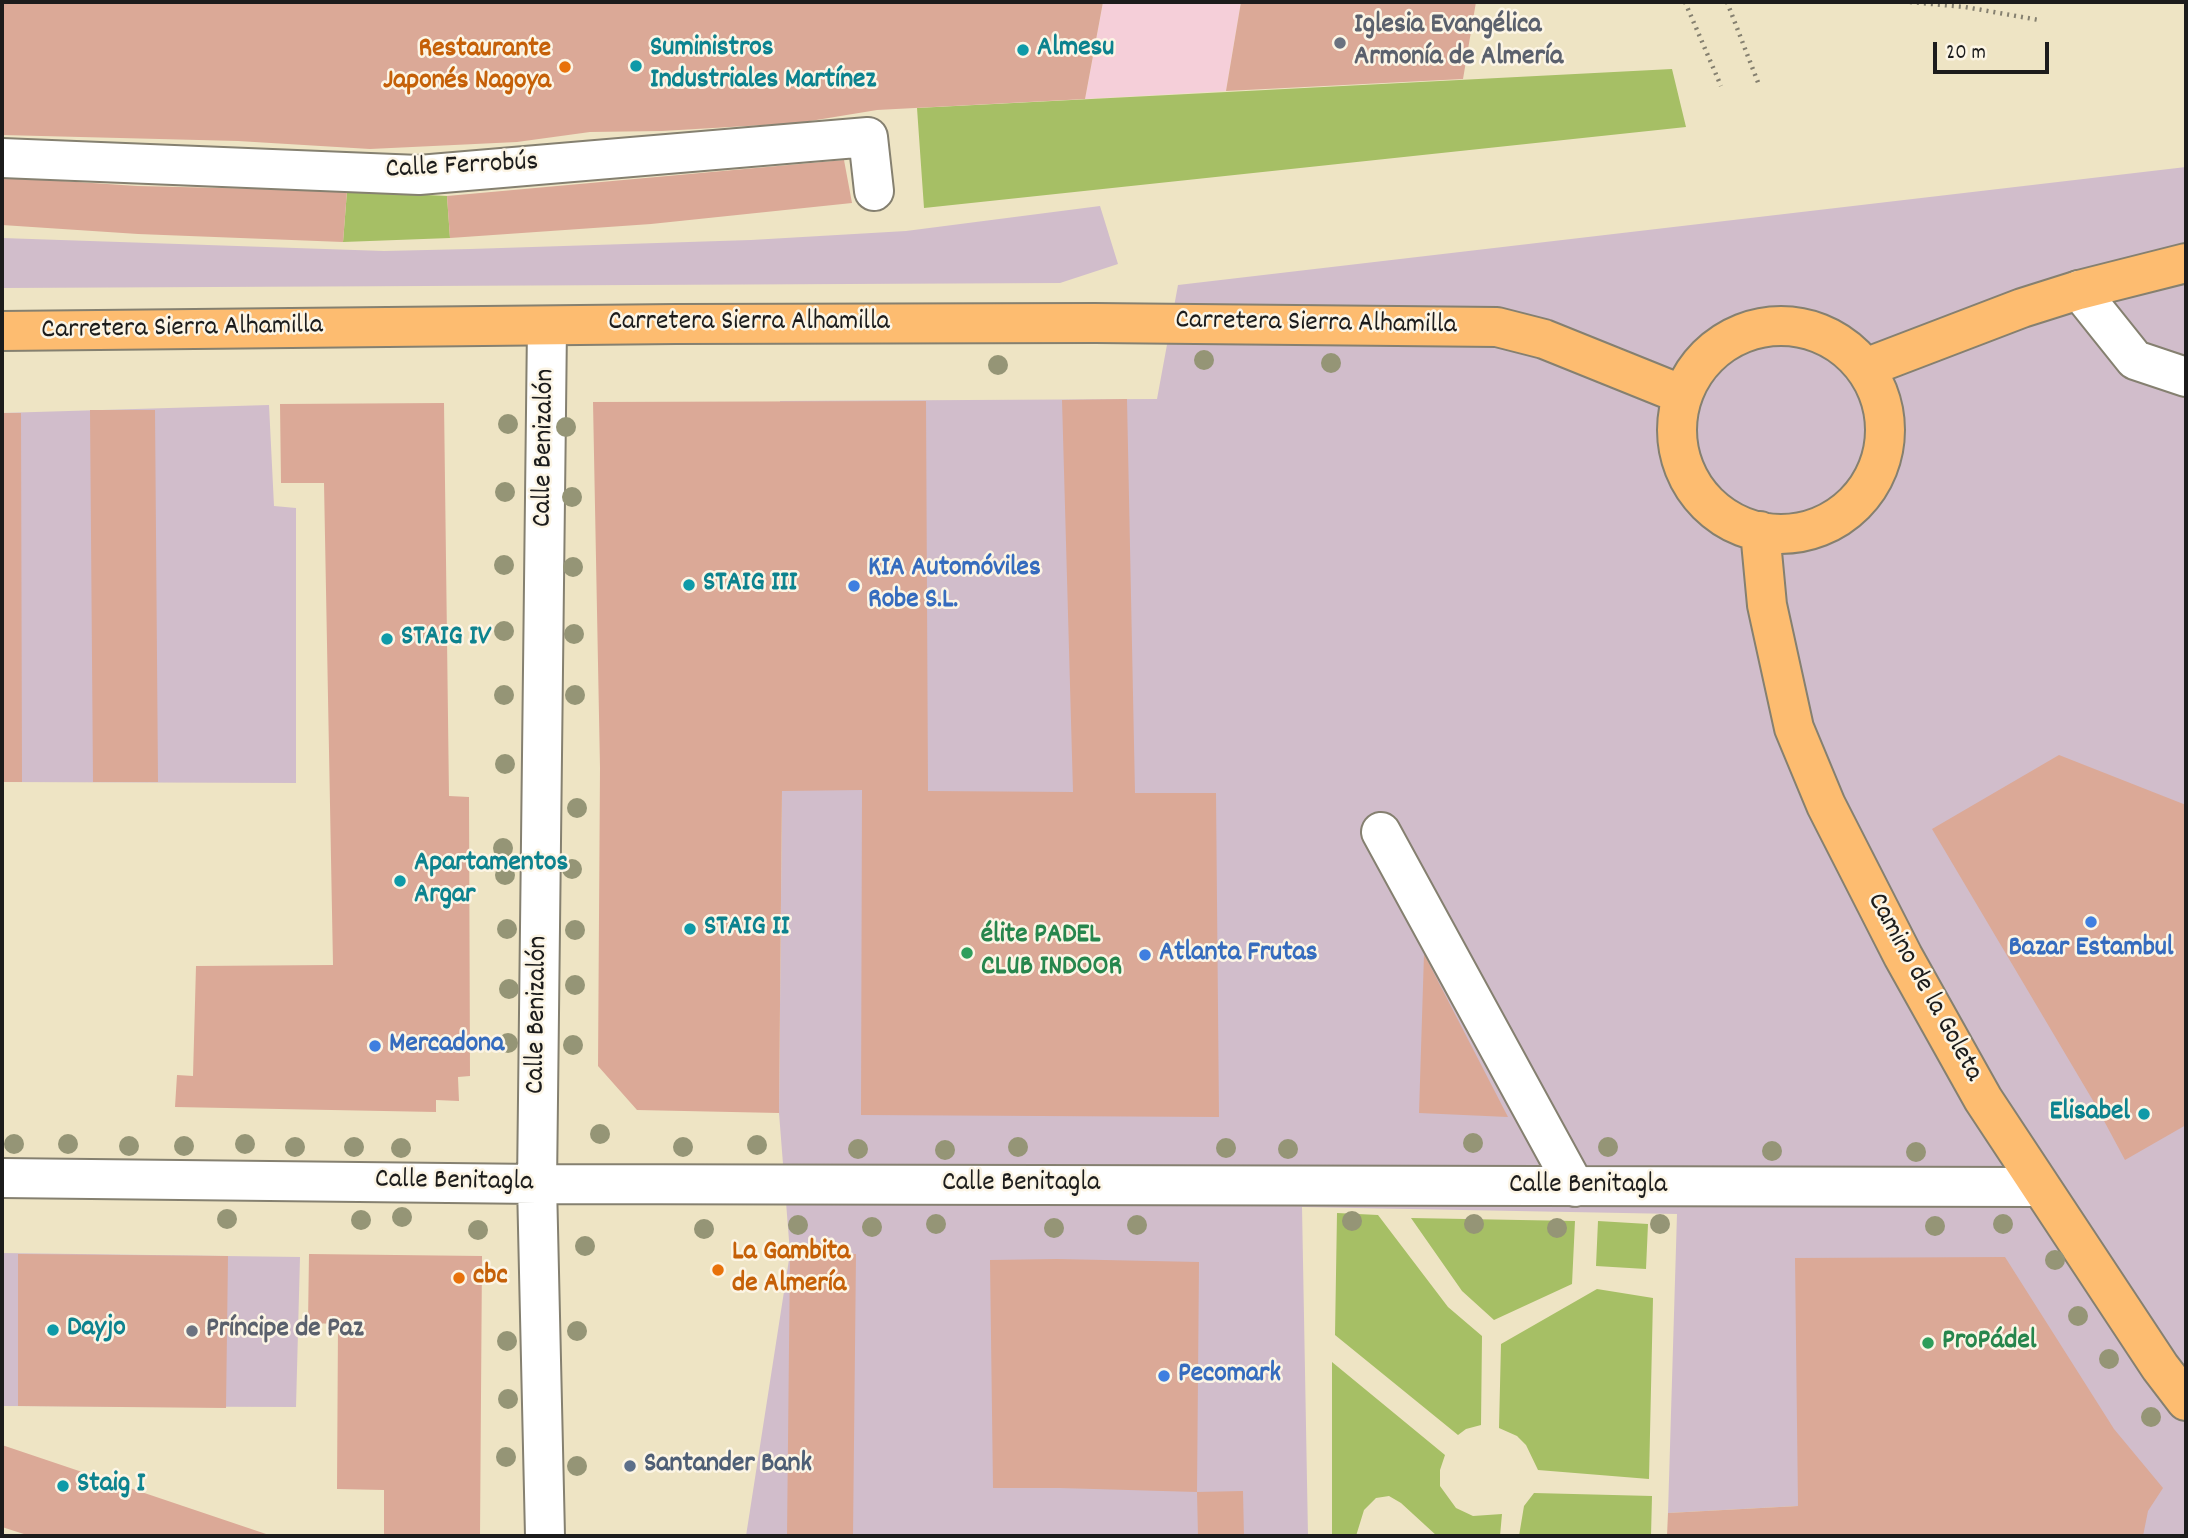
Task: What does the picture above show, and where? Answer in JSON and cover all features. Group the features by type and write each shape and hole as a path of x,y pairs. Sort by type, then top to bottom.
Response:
{"main road":[{"path":"1866,368 2022,308 2079,290 2186,263"},
{"name":"Carretera Sierra Alhamilla","path":"2,331 1108,323 1497,327 1544,339 1683,395"},
{"path":"1778,326 1803,328 1827,337 1848,350 1866,368 1878,390 1884,415 1885,439 1880,464 1869,486 1853,506 1833,520 1810,530 1785,534 1760,531 1736,523 1714,510 1697,491 1685,470 1678,445 1677,420 1683,395 1694,373 1710,354 1730,339 1754,329 1778,326"},
{"name":"Camino de la Goleta","path":"1760,531 1767,605 1791,715 1826,805 1903,956 1983,1099 2160,1367 2186,1401"}],"street":[{"name":"Calle Ferrobús","path":"2,158 419,175 868,137 874,191"},
{"path":"2079,290 2135,360 2186,377"},
{"name":"Calle Benizalón","path":"545,1536 537,1184 547,326"},
{"path":"1381,832 1575,1187"},
{"name":"Calle Benitagla","path":"2,1178 537,1184 2040,1187"}],"path":[{"path":"1685,2 1721,86"},
{"path":"1727,2 1759,85"},
{"path":"1910,2 1965,7 2039,20"}],"shaded area":[{"path":"1103,2 1241,2 1226,91 1085,99"},
{"path":"2186,167 2186,1536 1828,1536 1798,1506 1668,1513 1677,1214 1302,1207 1308,1536 746,1536 790,1253 779,1113 782,791 780,401 1157,399 1178,285"},
{"path":"1100,206 1118,264 1060,283 2,288 2,238 384,251 470,249 751,240 906,231"},
{"path":"269,405 274,506 296,508 296,783 2,782 2,413"},
{"path":"2,1253 300,1257 296,1407 2,1406"}],"green space":[{"path":"1672,69 1686,127 924,208 917,108"},
{"path":"347,191 447,196 450,238 343,242"},
{"path":"1337,1213 1378,1215 1448,1307 1482,1336 1481,1425 1466,1429 1458,1435 1335,1335"},
{"path":"1411,1218 1575,1221 1572,1284 1494,1320 1462,1291"},
{"path":"1598,1221 1648,1224 1646,1269 1596,1266"},
{"path":"1597,1289 1653,1298 1649,1479 1538,1470 1526,1445 1517,1436 1499,1428 1501,1344"},
{"path":"1332,1362 1445,1455 1440,1470 1440,1486 1456,1508 1473,1516 1502,1514 1500,1536 1437,1536 1401,1503 1389,1496 1376,1498 1364,1510 1356,1536 1332,1536"},
{"path":"1534,1493 1652,1496 1651,1536 1519,1536 1524,1506"}],"building":[{"path":"2,2 1103,2 1085,99 877,110 798,123 662,131 590,132 517,142 370,149 238,141 2,135"},
{"path":"1241,2 1476,2 1463,79 1226,91"},
{"path":"844,160 852,203 651,224 450,238 447,196"},
{"path":"2,177 137,186 347,191 343,242 138,234 2,225"},
{"path":"1127,399 1135,793 1216,793 1219,1117 861,1115 862,790 782,791 779,1113 637,1110 598,1066 600,768 593,402 926,401 928,791 1073,792 1062,400"},
{"path":"444,403 449,796 469,797 470,1076 458,1077 459,1101 436,1100 436,1112 175,1107 177,1075 193,1076 196,966 333,965 324,483 281,483 280,404"},
{"path":"90,410 155,410 158,782 93,782"},
{"path":"2,413 21,413 22,782 2,782"},
{"path":"2059,755 2186,805 2186,1125 2125,1160 2095,1104 1932,829"},
{"path":"1424,954 1508,1117 1419,1113"},
{"path":"790,1253 856,1254 853,1536 787,1536"},
{"path":"18,1254 228,1256 226,1408 18,1406"},
{"path":"309,1254 482,1256 480,1536 384,1536 384,1490 337,1489 338,1324 308,1323"},
{"name":"ProPádel","path":"2005,1257 2114,1429 2163,1488 2148,1511 2143,1536 1667,1536 1668,1513 1798,1506 1795,1258"},
{"path":"990,1260 1199,1262 1197,1492 993,1488"},
{"name":"Staig I","path":"2,1445 272,1536 30,1536 2,1527"},
{"path":"1243,1491 1244,1536 1198,1536 1197,1492"}],"place":[{"name":"Iglesia Evangélica Armonía de Almería","path":"1340,43"},
{"name":"Almesu","path":"1023,50"},
{"name":"Suministros Industriales Martínez","path":"636,66"},
{"name":"Restaurante Japonés Nagoya","path":"565,67"},
{"name":"STAIG III","path":"689,585"},
{"name":"KIA Automóviles Robe S.L.","path":"854,586"},
{"name":"STAIG IV","path":"387,639"},
{"name":"Apartamentos Argar","path":"400,881"},
{"name":"Bazar Estambul","path":"2091,922"},
{"name":"STAIG II","path":"690,929"},
{"name":"élite PADEL CLUB INDOOR","path":"967,953"},
{"name":"Atlanta Frutas","path":"1145,955"},
{"name":"Mercadona","path":"375,1046"},
{"name":"Elisabel","path":"2144,1114"},
{"name":"La Gambita de Almería","path":"718,1270"},
{"name":"cbc","path":"459,1278"},
{"name":"Dayjo","path":"53,1330"},
{"name":"Príncipe de Paz","path":"192,1331"},
{"name":"ProPádel","path":"1928,1343"},
{"name":"Pecomark","path":"1164,1376"},
{"name":"Santander Bank","path":"630,1466"},
{"name":"Staig I","path":"63,1486"}]}
